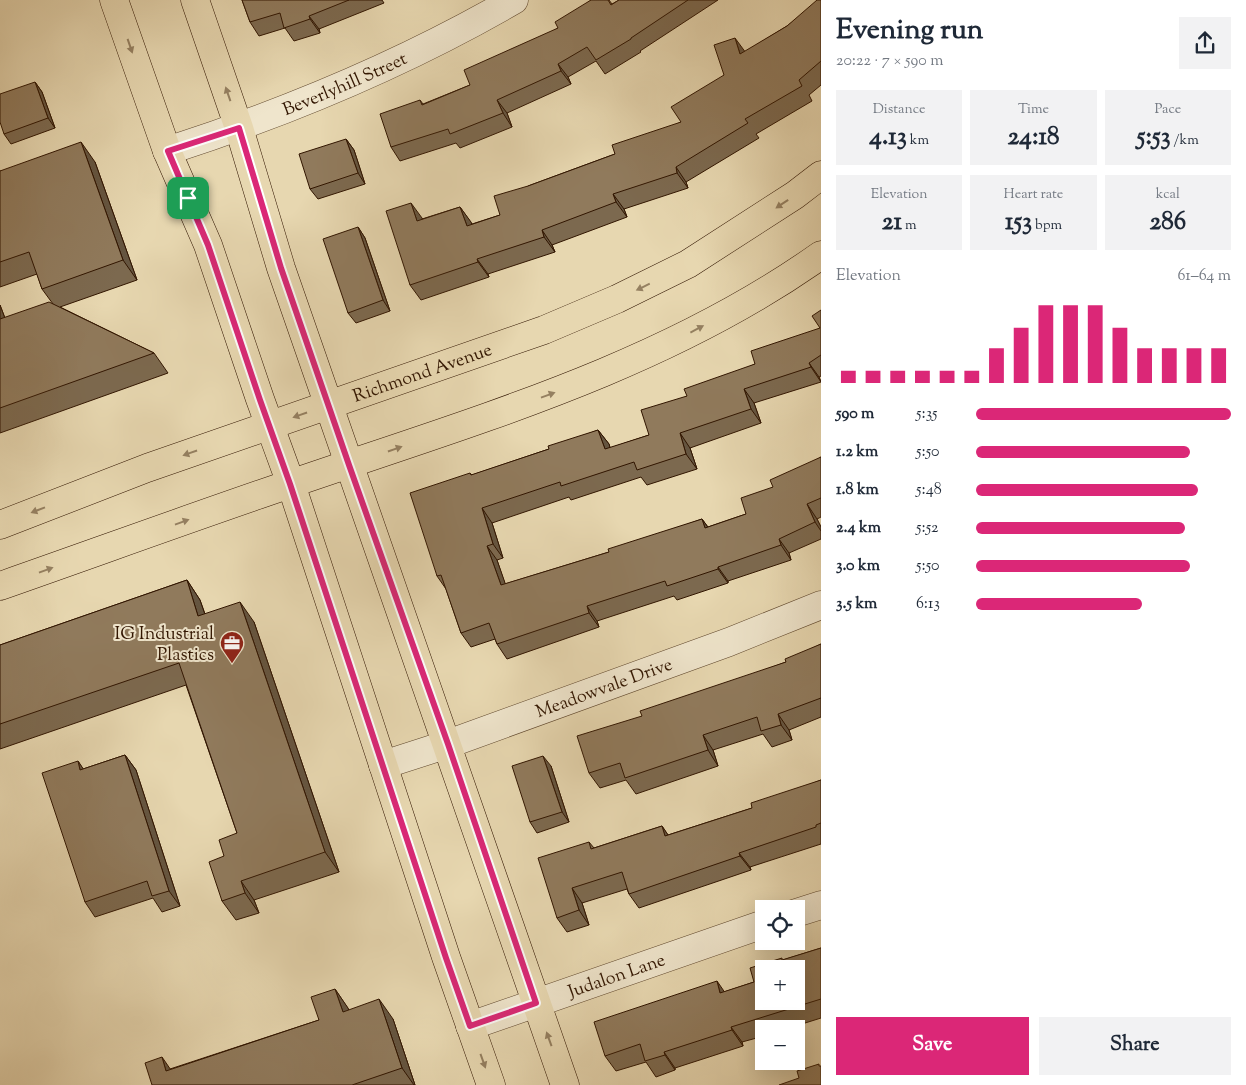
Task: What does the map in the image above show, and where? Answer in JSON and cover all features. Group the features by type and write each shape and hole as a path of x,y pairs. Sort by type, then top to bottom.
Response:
{"main road":[{"path":"114,0 168,151 208,245 290,484 446,958 491,1085"},
{"path":"196,0 239,128 281,268 565,1085"},
{"name":"Richmond Avenue","path":"0,525 147,468 544,330 617,299 688,264 795,195 821,174"},
{"path":"0,586 579,383 664,346 792,276 821,255"}],"street":[{"name":"Beverlyhill Street","path":"168,151 239,128 379,70 463,30 514,0"},
{"name":"Meadowvale Drive","path":"383,765 448,744 729,642 821,605"},
{"path":"805,910 821,905"},
{"name":"Judalon Lane","path":"470,1026 755,927"}],"building":[{"path":"242,0 349,0 309,16 310,19 284,28 280,13 250,22"},
{"path":"591,0 608,0 611,5 619,0 688,0 631,39 596,60 587,47 558,64 561,71 497,100 503,113 450,134 448,129 391,147 380,114 420,100 422,105 470,85 464,70 558,28 555,22"},
{"path":"817,0 821,0 821,61 799,80 802,86 745,119 748,123 676,167 677,173 613,194 616,202 542,230 544,237 477,259 478,262 410,285 386,211 411,203 417,221 460,207 467,226 500,215 494,196 528,186 615,154 612,145 681,122 671,107 724,75 714,45 735,38 740,54 787,26"},
{"path":"35,82 48,118 4,134 0,122 0,94"},
{"path":"346,139 358,173 310,189 299,154"},
{"path":"81,142 123,260 42,289 29,252 0,262 0,171"},
{"path":"358,227 383,300 348,313 323,239"},
{"path":"49,302 154,353 0,408 0,319"},
{"path":"821,310 821,355 809,363 811,367 744,389 751,409 680,433 686,454 637,470 634,462 561,486 560,482 482,508 493,544 487,546 501,585 609,552 608,549 702,519 705,528 746,514 741,498 773,487 770,480 821,457 821,498 807,504 815,522 779,539 781,545 667,586 665,581 587,606 589,613 497,644 489,623 461,633 441,575 437,576 410,493 549,449 548,446 598,430 605,449 649,435 641,410 687,396 684,389 755,364 751,351 820,328 812,316"},
{"path":"187,580 198,616 240,602 325,852 241,881 245,893 222,901 209,862 224,856 219,840 237,833 179,663 0,724 0,645"},
{"path":"821,644 821,698 778,714 781,725 761,731 757,717 703,735 708,750 625,778 620,763 589,773 577,736 642,716 640,711 786,662 785,659"},
{"path":"125,755 169,891 152,896 147,881 85,902 42,773 78,761 80,770"},
{"path":"543,756 562,812 530,822 512,766"},
{"path":"821,780 821,823 816,825 816,827 739,853 740,856 629,894 622,872 572,888 579,910 557,918 538,858 589,842 591,849 662,826 665,836 752,808 751,803"},
{"path":"821,948 821,999 805,1004 805,960 782,960"},
{"path":"755,966 755,1010 786,1010 731,1027 732,1030 664,1052 665,1055 645,1061 640,1044 605,1056 594,1022 717,981 720,993 754,982 750,968"},
{"path":"335,989 343,1012 379,999 402,1068 352,1085 152,1085 145,1063 162,1057 166,1071 319,1020 311,997"},
{"path":"819,1064 821,1066 821,1085 779,1085 799,1078 797,1071"}],"place":[{"name":"IG Industrial Plastics","path":"232,664"}],"route":[{"path":"239,128 281,268 448,744 536,1003 470,1026 270,425 208,245 188,198 168,151 239,128"}]}
